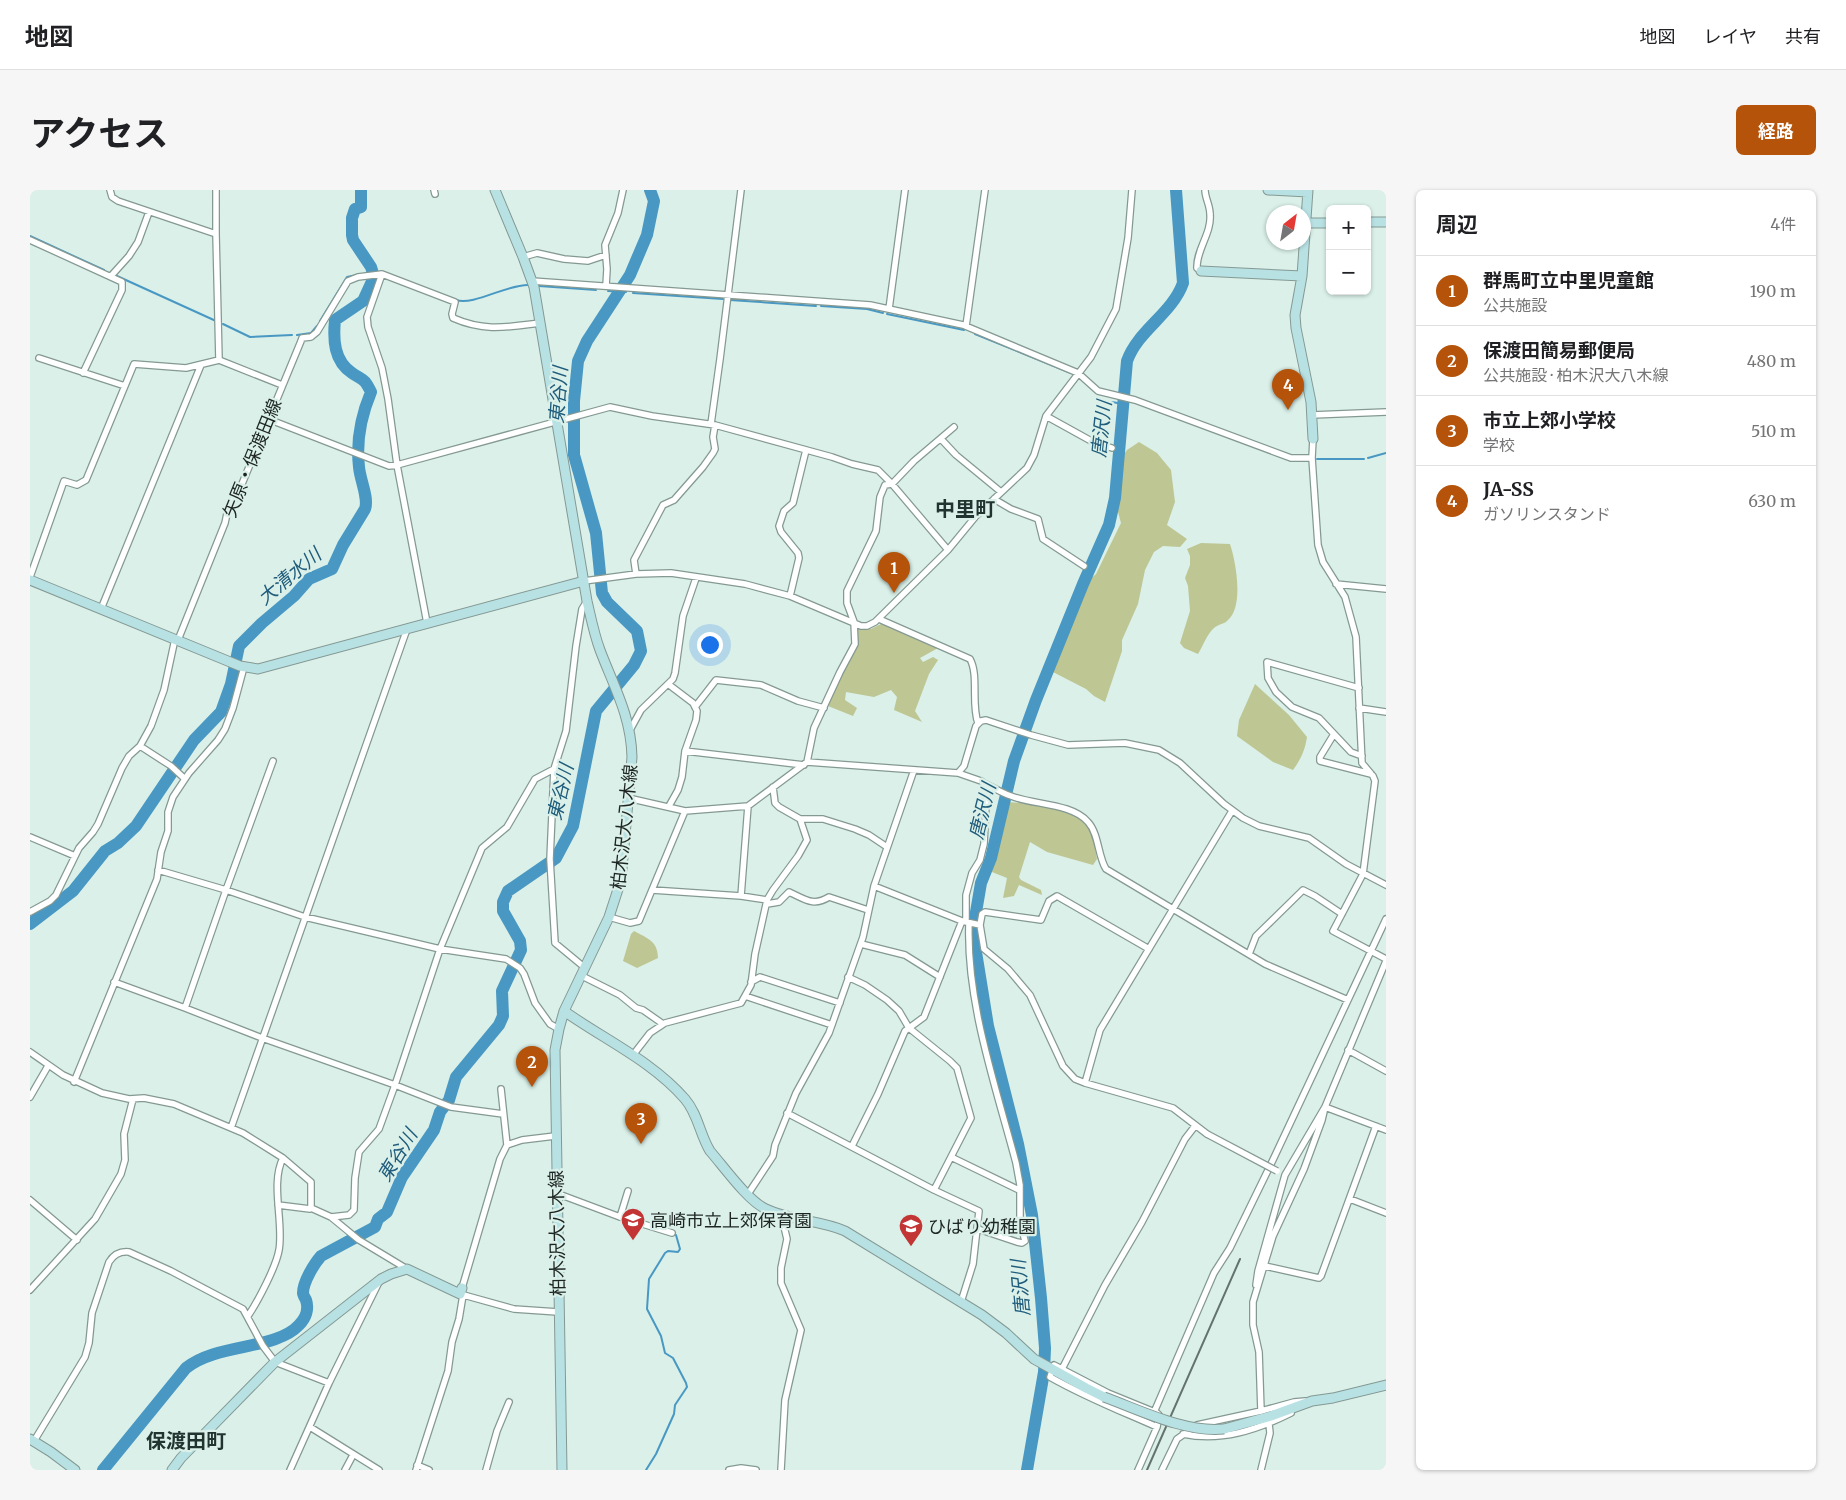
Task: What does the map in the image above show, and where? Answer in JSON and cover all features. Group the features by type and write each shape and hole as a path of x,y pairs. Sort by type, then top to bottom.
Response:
{"street":[{"path":"110,190 112,197 115,199 216,234"},
{"path":"216,190 219,360 186,368 134,364 86,480 77,485 64,481 30,578 229,661 242,666 262,669 584,581 636,574 671,573 745,584 790,596 861,626 872,625 948,550 976,516 1024,473 1027,468 1034,455 1046,416 1091,358 1116,309 1128,238 1132,190"},
{"name":"柏木沢大八木線","path":"495,190 532,281 541,323 587,601 595,635 618,693 630,730 632,757 623,871 617,897 564,1010 558,1029 555,1050 562,1470"},
{"path":"608,286 605,245 618,213 623,190"},
{"path":"636,574 634,560 663,505 674,500 703,467 715,449 712,424 740,190"},
{"path":"889,309 905,190"},
{"path":"966,326 985,190"},
{"path":"1205,190 1210,214 1207,236 1198,258 1197,268 1201,271 1302,276"},
{"path":"1268,190 1308,191 1307,205"},
{"path":"111,276 129,256 138,242 149,212"},
{"path":"1371,222 1386,222"},
{"path":"1311,223 1326,223"},
{"path":"30,240 122,282 122,290 83,373"},
{"path":"1261,1411 1259,1352 1253,1325 1258,1271 1285,1176 1325,1107 1386,960 1334,931 1363,874 1375,782 1371,774 1364,767 1362,756 1356,637 1345,597 1323,562 1318,545 1312,458 1312,415 1295,322 1304,250"},
{"path":"523,257 537,253 564,259 588,261 606,255"},
{"path":"381,274 367,317 368,327 382,368 397,465 427,623"},
{"path":"282,385 302,338 310,337 317,332 348,281 367,276 381,274 455,302 452,314 454,319 476,325 498,328 541,323"},
{"path":"532,281 870,305 966,326 1078,373 1098,391 1129,398 1291,458 1312,458"},
{"path":"39,358 125,386"},
{"name":"矢原・保渡田線","path":"30,912 50,901 56,895 75,856 98,824 122,768 129,756 140,746 154,720 164,690 176,640 225,523 230,504 237,496 282,385 219,360"},
{"path":"101,609 201,365"},
{"path":"268,419 352,450 388,466 610,407 652,416 712,424 878,470 948,550"},
{"path":"1312,415 1386,412"},
{"path":"1046,416 1092,442 1112,448"},
{"path":"628,798 685,811 748,806 805,763 810,752 812,733 855,644 854,622 847,602 846,591 876,531 882,491 885,485 892,484 914,461 954,427"},
{"path":"941,439 956,455 1001,492"},
{"path":"790,596 799,558 798,552 781,532 779,526 784,510 793,503 806,450"},
{"path":"994,499 1011,509 1038,519 1043,538 1084,566"},
{"path":"630,730 641,710 673,679 683,616 696,578"},
{"path":"1336,584 1386,589"},
{"path":"587,601 582,609 576,646 566,731 554,769 550,859 555,943 582,971 663,1024"},
{"path":"878,619 970,659 973,668 975,714 978,723 964,766 958,773"},
{"path":"231,1128 407,629"},
{"path":"1359,688 1266,662 1268,678 1276,692 1299,711 1319,718 1351,752 1362,756"},
{"path":"74,1082 136,933 158,870 168,830 168,812 173,797 185,778 225,729 233,708 242,666"},
{"path":"695,707 716,680 761,686 798,701 824,708"},
{"path":"668,684 693,703 696,720 684,751 682,777 678,790 669,806"},
{"path":"1359,708 1386,712"},
{"path":"978,723 986,720 1031,735 1068,744 1124,743 1159,750 1180,763 1232,810 1253,824 1314,841 1363,874 1386,885"},
{"path":"1334,734 1320,757 1320,761 1371,774"},
{"path":"140,746 185,778"},
{"path":"684,751 805,763 958,773 1011,796 1064,808 1088,821 1106,869 1265,964 1348,1000"},
{"path":"185,1008 273,761"},
{"path":"331,1217 349,1215 354,1210 355,1178 359,1152 379,1129 396,1085 440,949 482,848 507,827 535,779 554,769"},
{"path":"748,1194 773,1156 775,1145 796,1093 832,1025 861,944 874,886 914,770"},
{"path":"978,1230 1017,1242 1024,1242 1025,1239 1020,1221 1020,1185 1016,1163 979,1023 968,946 966,895 972,873 980,860 984,844 986,784"},
{"path":"772,787 775,803 800,819 822,819 855,829 887,846"},
{"path":"741,896 748,806"},
{"path":"1085,1083 1100,1030 1232,810"},
{"path":"609,916 630,923 638,921 685,811"},
{"path":"633,1055 650,1033 663,1024 720,1007 737,1005 745,996 751,982 755,954 767,902 807,840 800,819"},
{"path":"30,837 75,856"},
{"path":"158,870 226,890 305,917 440,949 511,961 524,974 535,1003 550,1024 558,1029"},
{"path":"874,886 967,923 980,925"},
{"path":"652,890 741,896 767,902 779,902 789,892 811,902 819,903 829,897 868,910"},
{"path":"1249,954 1256,936 1303,890 1342,914"},
{"path":"1149,949 1056,896 1049,900 1041,920 984,912 980,925 984,949 1025,986 1063,1066 1074,1079 1173,1108 1208,1134 1285,1176"},
{"path":"1155,1410 1214,1273 1230,1248 1386,919"},
{"path":"852,1146 906,1031 924,1016 940,977 967,923"},
{"path":"861,944 905,955 940,977"},
{"path":"751,982 760,977 840,1003"},
{"path":"848,977 865,985 887,1000 899,1011 909,1028 957,1068 971,1118 934,1190"},
{"path":"114,982 451,1107 503,1114"},
{"path":"745,996 832,1025"},
{"path":"564,1010 591,1030 649,1066 686,1100 695,1115 705,1143 710,1151 760,1206 781,1214 823,1223 845,1231 982,1315 1040,1362 1108,1393 1155,1410 1159,1415 1156,1427 1138,1470"},
{"path":"1348,1050 1386,1071"},
{"path":"30,1052 74,1082 102,1092 133,1099 144,1098 174,1104 253,1139 283,1158 311,1182 311,1208"},
{"path":"30,1098 48,1066"},
{"path":"500,1089 508,1146"},
{"path":"30,1290 94,1219 124,1169 124,1134 133,1099"},
{"path":"1325,1107 1386,1130"},
{"path":"1256,1291 1274,1236 1304,1169 1325,1107"},
{"path":"787,1113 934,1190 979,1211 973,1264 961,1302"},
{"path":"1156,1427 1138,1417 1080,1394 1050,1377 1146,1214 1186,1140 1196,1126"},
{"path":"1265,1266 1319,1278 1322,1276 1376,1126"},
{"path":"430,1470 416,1468 448,1371 452,1342 459,1319 462,1292 500,1160 508,1146 522,1140 555,1136"},
{"path":"248,1316 279,1250 278,1205 280,1165 283,1158"},
{"path":"951,1158 1019,1190"},
{"path":"620,1217 628,1191"},
{"path":"556,1193 620,1217 672,1233"},
{"path":"1350,1199 1386,1213"},
{"path":"30,1200 77,1240"},
{"path":"278,1205 310,1210 311,1208 331,1217 359,1240 407,1269 462,1292 514,1308 558,1312"},
{"path":"781,1214 787,1239 781,1283 801,1330 785,1400 781,1470"},
{"path":"75,1470 32,1440 85,1357 89,1343 94,1305 112,1257 117,1254 129,1252 243,1309 274,1362 329,1383"},
{"path":"172,1470 186,1452 274,1362 381,1279 407,1269"},
{"path":"290,1470 329,1383 381,1279"},
{"path":"1055,1369 1104,1397 1188,1426 1207,1430 1224,1429 1271,1416 1312,1401"},
{"path":"1162,1470 1174,1443 1182,1434 1197,1425 1294,1402 1333,1398 1386,1385"},
{"path":"1182,1434 1215,1437 1234,1435 1269,1424 1312,1401"},
{"path":"486,1470 497,1431 509,1402"},
{"path":"1214,1421 1215,1437"},
{"path":"1261,1470 1270,1433 1269,1424"},
{"path":"310,1428 379,1470"},
{"path":"345,1470 353,1455"},
{"path":"729,1470 741,1468 756,1470"}],"green space":[{"path":"1139,442 1157,453 1171,470 1175,502 1167,525 1187,539 1180,547 1163,546 1154,552 1145,570 1138,604 1122,640 1122,651 1105,702 1086,689 1051,671 1080,588 1096,574 1121,523 1114,497 1118,462 1127,450"},
{"path":"1201,543 1230,544 1236,572 1237,595 1233,613 1227,621 1212,631 1198,654 1184,648 1180,643 1190,611 1188,586 1185,578 1190,565 1190,556 1187,549"},
{"path":"883,623 938,648 920,658 923,662 933,657 938,660 929,674 915,711 922,722 894,710 897,697 891,690 874,697 846,692 845,700 857,708 853,716 828,706 840,676 856,646 857,628 871,629"},
{"path":"1255,684 1289,715 1307,737 1302,754 1293,770 1273,762 1237,736 1239,720"},
{"path":"1004,802 1061,809 1081,818 1092,831 1097,859 1093,865 1047,852 1030,842 1019,877 1021,880 1041,890 1042,895 1019,885 1014,896 1003,898 1007,878 992,872 995,835"},
{"path":"634,931 651,941 658,952 658,958 637,968 623,961 631,934"}],"waterway":[{"name":"大清水川","path":"30,924 73,891 105,851 118,843 136,826 194,740 221,712 231,684 239,646 262,623 294,596 309,579 332,569 343,545 365,509 366,500 360,472 358,448 364,410 371,392 365,382 341,362 336,350 334,335 335,320 363,301 374,277 371,267 353,240 352,235 352,218 355,209 361,207 361,190"},
{"name":"東谷川","path":"103,1470 186,1368 214,1354 276,1339 289,1333 299,1325 305,1316 307,1307 303,1289 315,1264 321,1256 375,1227 378,1219 387,1212 402,1177 434,1130 440,1112 449,1100 456,1077 499,1025 503,1016 502,991 521,950 520,941 503,911 503,902 508,891 556,858 573,826 596,711 634,665 641,651 637,631 607,602 602,593 596,533 574,455 574,401 578,361 587,341 630,275 647,235 654,201 650,190"},
{"name":"唐沢川","path":"1027,1470 1044,1372 1045,1348 1041,1298 1032,1215 1018,1144 988,1026 976,952 975,918 981,883 991,858 1014,761 1036,700 1109,525 1115,498 1127,361 1139,340 1171,304 1183,283 1176,190"},
{"path":"30,236 104,270"},
{"path":"320,321 347,277 357,275"},
{"path":"117,276 216,321"},
{"path":"456,300 472,300 511,288 529,285"},
{"path":"539,286 596,290"},
{"name":"東谷川","path":"608,291 626,292"},
{"path":"633,293 723,299"},
{"path":"730,300 816,306"},
{"path":"821,306 867,309 883,313"},
{"path":"887,314 964,330"},
{"path":"223,324 250,337 292,335"},
{"path":"297,335 311,333 317,326"},
{"path":"975,334 1071,373"},
{"name":"唐沢川","path":"1112,402 1128,405"},
{"path":"1368,458 1386,453"},
{"path":"1317,459 1364,459"},
{"path":"646,1470 656,1454 674,1414 675,1405 687,1387 673,1358 665,1353 661,1336 647,1309 649,1279 665,1253 668,1251 678,1252 680,1249 676,1235"}],"railway":[{"path":"1147,1470 1240,1259"}],"place":[{"name":"JA-SS","path":"1288,410"},
{"name":"群馬町立中里児童館","path":"894,593"},
{"name":"保渡田簡易郵便局","path":"532,1087"},
{"name":"市立上郊小学校","path":"641,1144"},
{"name":"高崎市立上郊保育園","path":"633,1241"},
{"name":"ひばり幼稚園","path":"911,1247"}],"district":[{"name":"中里町","path":"965,508"},
{"name":"保渡田町","path":"186,1440"}]}
